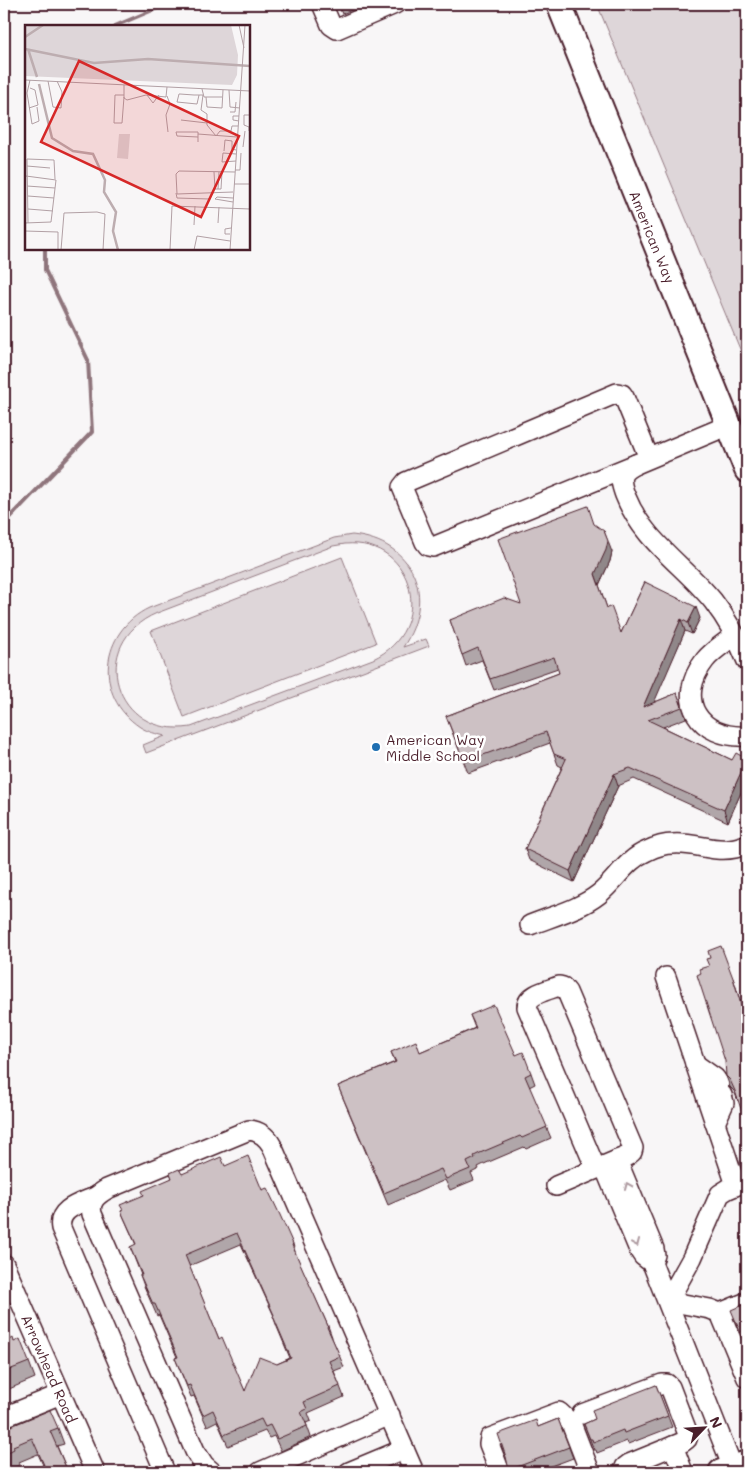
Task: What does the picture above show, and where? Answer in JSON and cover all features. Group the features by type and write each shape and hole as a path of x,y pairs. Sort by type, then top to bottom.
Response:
{"main road":[{"name":"American Way","path":"559,4 747,470"}],"street":[{"path":"322,4 331,25 337,28 396,4"},
{"path":"642,461 624,397 622,394 617,393 406,482 402,487 425,542 428,546 433,547 642,461 729,425"},
{"path":"642,461 622,474 621,482 628,503 651,538 705,592 725,617 747,661"},
{"path":"735,635 706,659 692,685 690,699 695,712 703,724 716,731 747,736"},
{"path":"530,925 590,901 606,888 631,861 646,851 674,844 719,850 747,844"},
{"path":"666,977 715,1123 741,1183 720,1194 692,1258 668,1301"},
{"path":"556,1186 605,1165 630,1153 632,1150 632,1143 566,990 561,986 531,998 527,1002 527,1007 605,1165 631,1213 640,1253 652,1263 732,1469"},
{"path":"695,1064 715,1078 720,1090 724,1103 715,1123"},
{"path":"165,1472 61,1228 60,1219 66,1211 107,1189 240,1133 252,1130 262,1134 272,1146 414,1472"},
{"path":"97,1196 91,1206 92,1214 195,1451 212,1472"},
{"name":"Arrowhead Road","path":"4,1264 95,1472"},
{"path":"668,1301 710,1309 720,1313 747,1302"},
{"path":"720,1313 747,1378"},
{"path":"582,1414 665,1384 671,1389 688,1437 685,1441 630,1464 624,1468 624,1472"},
{"path":"4,1417 61,1394"},
{"path":"683,1421 710,1410"},
{"path":"500,1472 489,1444 490,1438 558,1412 571,1423 590,1472"},
{"path":"260,1472 390,1415"},
{"path":"673,1446 683,1472"},
{"path":"349,1472 404,1449"}],"shaded area":[{"path":"597,4 747,4 747,366"},
{"path":"352,535 373,539 391,548 404,560 414,574 418,591 418,609 413,628 403,647 426,639 429,646 146,753 143,745 165,736 149,732 140,727 125,714 115,699 109,682 109,664 112,648 120,632 133,618 149,608 334,538","holes":["345,544 369,546 388,555 402,570 409,588 411,608 405,628 393,645 373,659 191,727 165,727 143,718 128,704 118,686 116,665 122,645 135,627 157,613 333,546"]},
{"path":"342,557 376,643 184,717 151,631"}],"building":[{"path":"588,506 594,524 604,531 608,541 595,574 607,608 611,606 621,633 645,582 696,607 688,623 681,619 643,707 677,693 682,707 648,720 732,760 736,753 747,759 724,810 630,768 614,774 570,871 525,849 566,759 554,754 546,732 464,762 446,716 559,673 554,657 490,679 478,648 462,655 450,620 504,598 521,604 498,539"},
{"path":"721,946 747,1024 747,1127 735,1091 726,1076 725,1061 697,975 701,973 699,969 709,966 706,959 710,958 708,951"},
{"path":"494,1005 516,1055 523,1052 531,1073 525,1076 547,1127 522,1138 520,1136 474,1156 475,1158 467,1162 470,1169 446,1179 441,1169 384,1193 338,1086 396,1062 391,1052 416,1041 420,1052 476,1028 470,1015"},
{"path":"248,1156 262,1190 267,1188 280,1215 340,1356 329,1361 340,1386 304,1402 307,1409 301,1412 307,1426 277,1439 270,1425 265,1427 261,1419 224,1435 213,1410 203,1415 190,1385 187,1386 175,1358 178,1357 140,1275 142,1275 130,1247 136,1244 121,1211 123,1210 120,1205 144,1195 142,1191 172,1178 170,1173 179,1169 182,1174 221,1157 225,1166","holes":["237,1233 291,1358 277,1364 259,1357 245,1391 222,1337 219,1339 185,1255"]},
{"path":"747,1303 747,1348 731,1310"},
{"path":"4,1325 10,1340 13,1338 14,1342 20,1339 29,1362 4,1372"},
{"path":"656,1385 668,1416 624,1433 623,1430 593,1442 590,1439 584,1424 595,1419 592,1410"},
{"path":"50,1410 58,1428 50,1431 68,1472 43,1472 41,1466 44,1465 32,1438 13,1446 14,1449 4,1454 4,1429"},
{"path":"558,1419 569,1447 509,1470 498,1434 536,1420 538,1427"}],"waterway":[{"path":"117,25 167,4"},
{"path":"4,524 92,432 88,360 45,270 45,250"}],"place":[{"name":"American Way Middle School","path":"376,747"}]}
